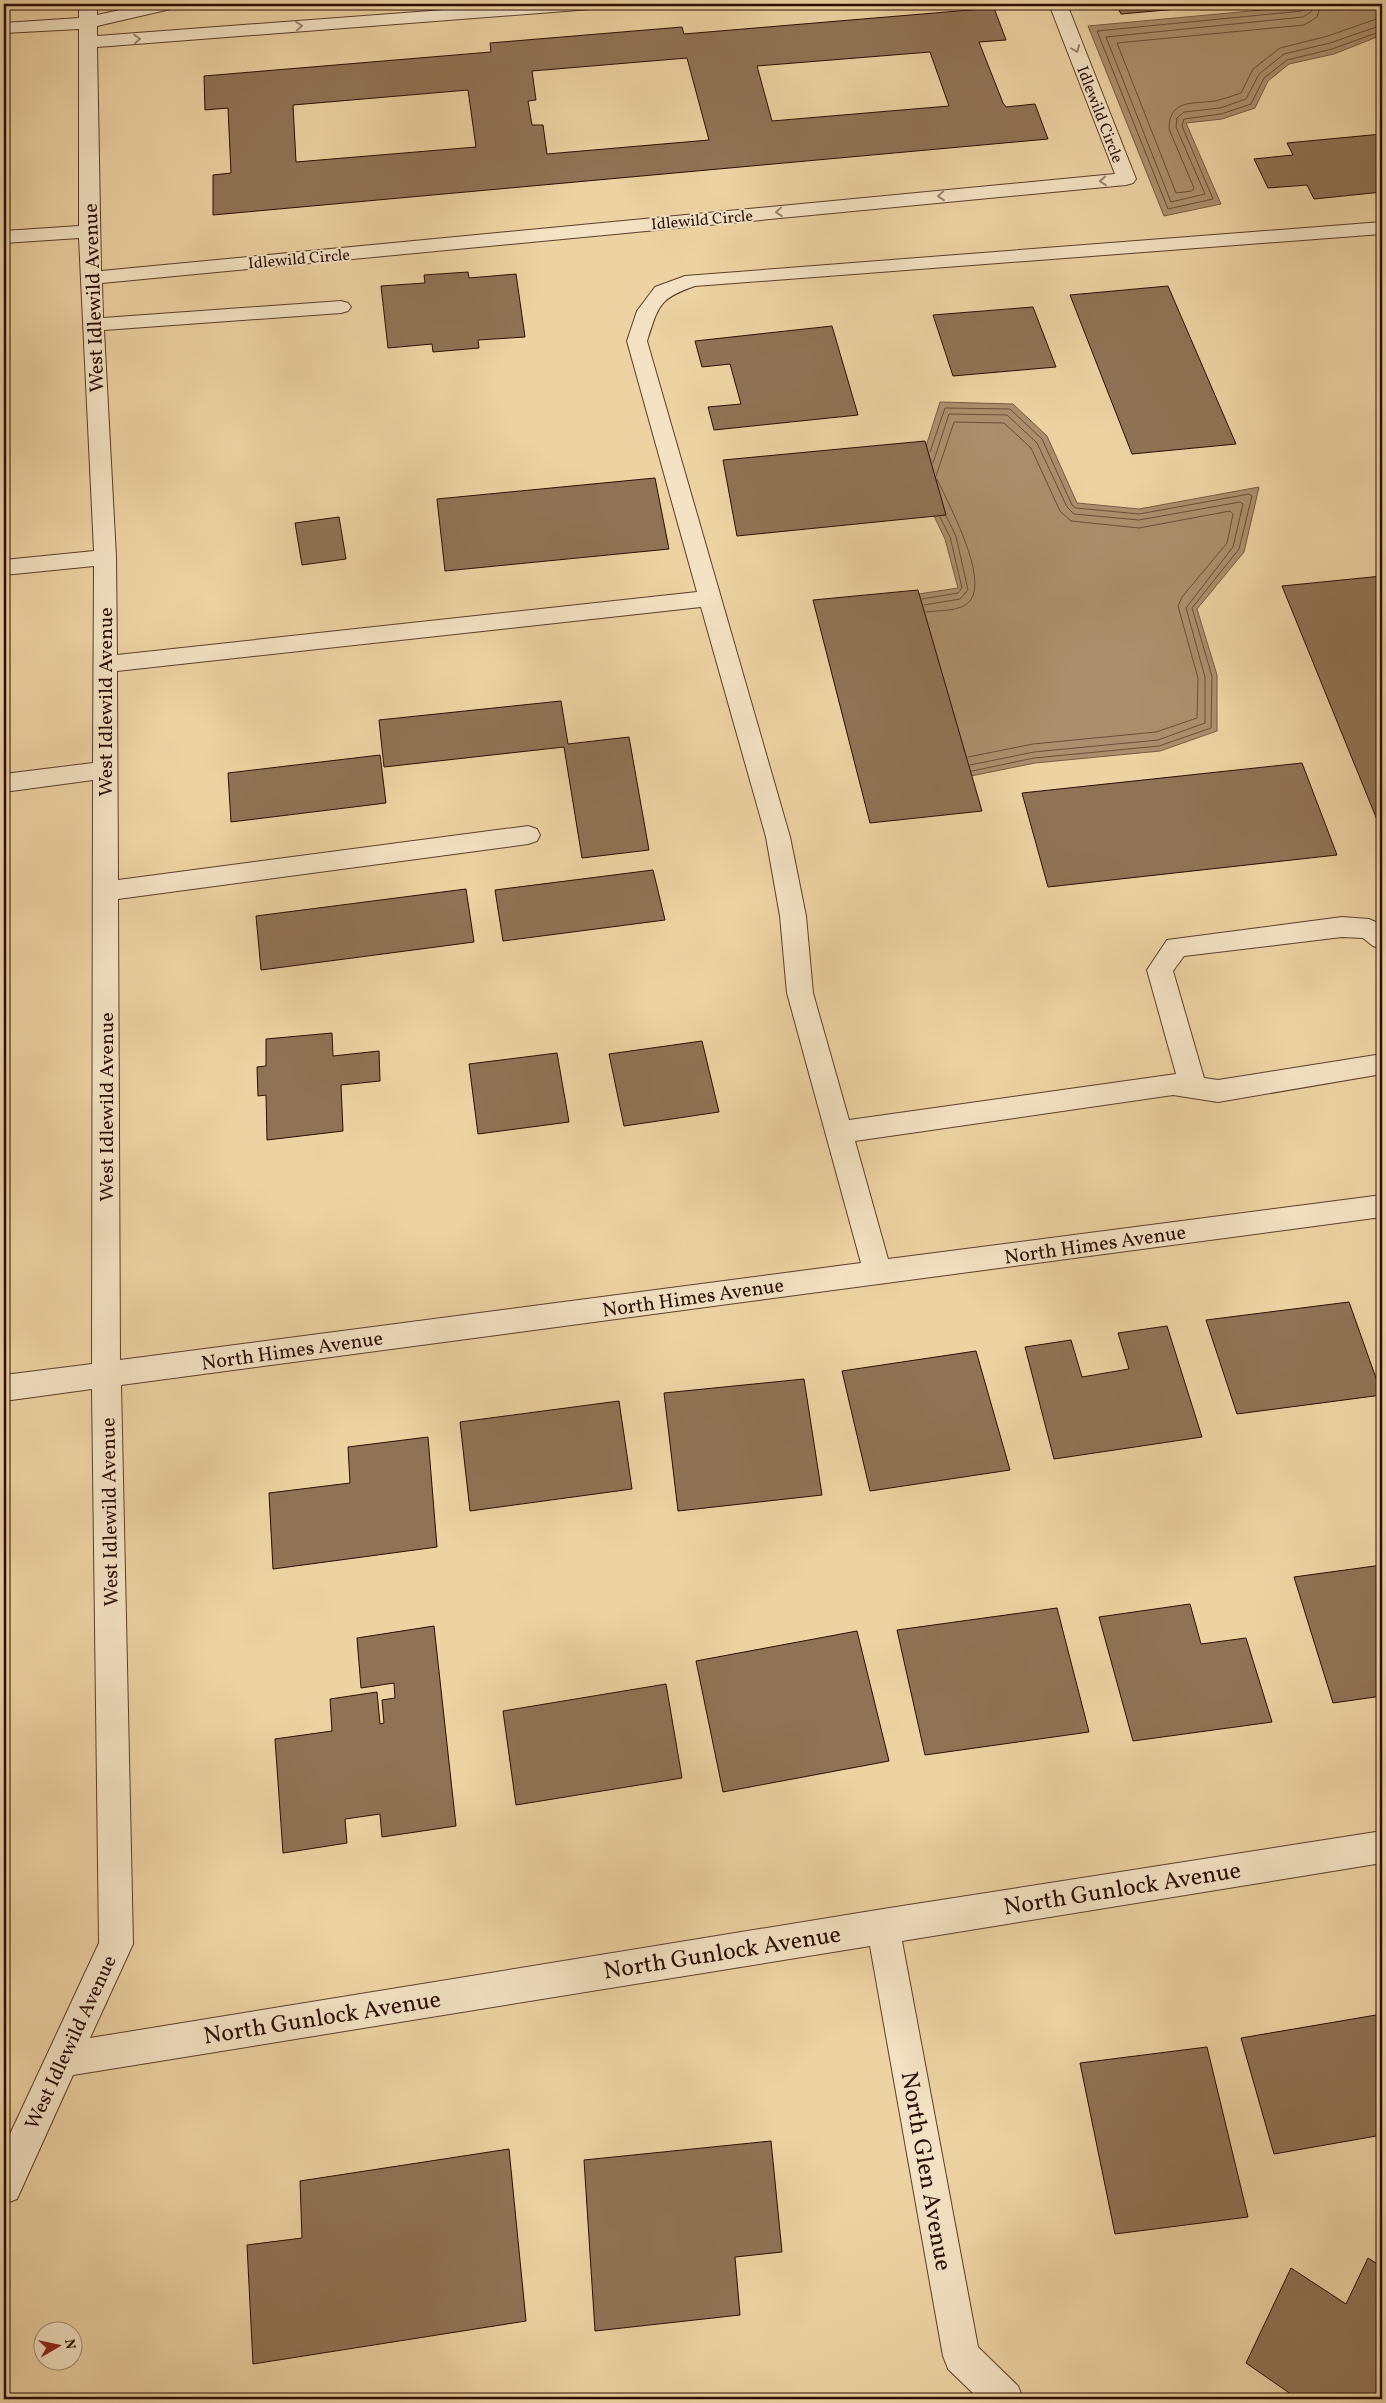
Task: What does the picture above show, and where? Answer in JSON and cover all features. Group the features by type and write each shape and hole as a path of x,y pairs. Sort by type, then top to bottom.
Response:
{"street":[{"path":"88,23 170,4"},
{"path":"4,28 88,23 591,4"},
{"name":"Idlewild Circle","path":"92,278 1126,179 1058,4"},
{"name":"West Idlewild Avenue","path":"4,2186 116,1944 106,1375 105,558 92,325 89,231 88,23"},
{"path":"878,1273 800,992 793,916 778,837 637,341 647,311 662,291 692,280 1382,228"},
{"path":"4,237 89,231"},
{"path":"92,325 340,307"},
{"path":"4,568 105,558"},
{"path":"105,664 710,598"},
{"path":"4,783 105,770"},
{"path":"106,891 528,835"},
{"path":"1193,1088 1160,970 1176,947 1342,927 1369,929 1382,939"},
{"path":"840,1132 1173,1084 1218,1092 1382,1064"},
{"name":"North Himes Avenue","path":"4,1388 1382,1206"},
{"name":"North Gunlock Avenue","path":"62,2060 883,1926 1382,1847"},
{"name":"North Glen Avenue","path":"883,1926 961,2356 1005,2399"}],"water":[{"path":"1327,4 1382,4 1382,35 1334,54 1289,64 1268,81 1255,108 1222,119 1186,123 1221,204 1164,216 1088,26"},
{"path":"940,402 1013,404 1047,436 1077,503 1139,509 1259,487 1244,552 1197,609 1217,675 1217,731 1160,751 1035,763 951,780 892,598 958,588 945,539 916,478"}],"building":[{"path":"1116,4 1210,4 1211,6 1121,14"},
{"path":"994,8 1006,40 979,42 1003,103 1006,107 1035,104 1048,139 213,215 213,175 231,173 228,108 205,110 204,76 491,52 490,43 682,27 684,34","holes":["930,52 949,106 772,121 757,66","687,58 709,140 547,154 543,125 532,125 528,101 536,100 532,71","468,90 476,147 296,162 293,105"]},
{"path":"1382,134 1382,192 1314,199 1307,185 1268,188 1254,159 1293,155 1287,143"},
{"path":"468,272 469,278 516,274 525,337 478,340 479,348 433,352 432,344 388,348 381,286 425,283 424,275"},
{"path":"1168,286 1236,444 1132,454 1070,295"},
{"path":"1033,307 1056,367 953,376 933,315"},
{"path":"832,326 858,415 714,430 708,407 741,404 730,364 702,367 695,341"},
{"path":"4,430 9,430 6,504 4,504"},
{"path":"925,441 946,515 737,536 723,460"},
{"path":"655,478 669,549 445,571 437,499"},
{"path":"339,517 346,559 302,565 295,523"},
{"path":"1382,576 1382,832 1282,586"},
{"path":"918,590 982,811 870,823 813,600"},
{"path":"561,701 568,744 629,737 649,850 582,858 564,747 384,767 379,720"},
{"path":"380,755 386,803 231,822 228,773"},
{"path":"1302,763 1337,855 1048,887 1022,793"},
{"path":"653,870 665,920 503,941 495,890"},
{"path":"466,889 474,942 261,970 256,916"},
{"path":"332,1033 333,1056 379,1051 380,1081 341,1085 343,1131 267,1140 266,1095 258,1096 257,1067 266,1066 266,1039"},
{"path":"702,1041 719,1112 624,1126 609,1054"},
{"path":"557,1053 569,1122 478,1134 469,1064"},
{"path":"1349,1302 1382,1395 1237,1414 1206,1320"},
{"path":"1167,1326 1202,1437 1054,1459 1025,1347 1071,1340 1082,1377 1129,1369 1118,1333"},
{"path":"976,1351 1010,1470 870,1491 842,1371"},
{"path":"804,1379 822,1495 678,1511 664,1393"},
{"path":"619,1401 632,1489 470,1511 460,1422"},
{"path":"428,1437 437,1547 273,1569 269,1493 350,1483 348,1447"},
{"path":"1382,1565 1382,1696 1333,1703 1294,1577"},
{"path":"1190,1604 1201,1644 1246,1638 1272,1722 1133,1741 1099,1617"},
{"path":"1057,1608 1089,1732 925,1755 897,1630"},
{"path":"434,1626 456,1826 382,1837 380,1814 345,1819 347,1843 283,1853 275,1739 332,1731 330,1699 377,1692 380,1724 384,1723 382,1700 395,1698 394,1683 361,1688 357,1638"},
{"path":"857,1631 889,1761 723,1792 696,1661"},
{"path":"666,1684 682,1778 516,1805 503,1711"},
{"path":"1382,2014 1382,2135 1274,2154 1241,2038"},
{"path":"1207,2047 1248,2217 1115,2234 1080,2063"},
{"path":"771,2141 782,2252 735,2257 740,2315 595,2331 584,2160"},
{"path":"509,2149 526,2321 253,2364 247,2245 302,2238 300,2181"},
{"path":"1368,2258 1382,2267 1382,2399 1298,2399 1246,2363 1291,2268 1346,2304"}]}
